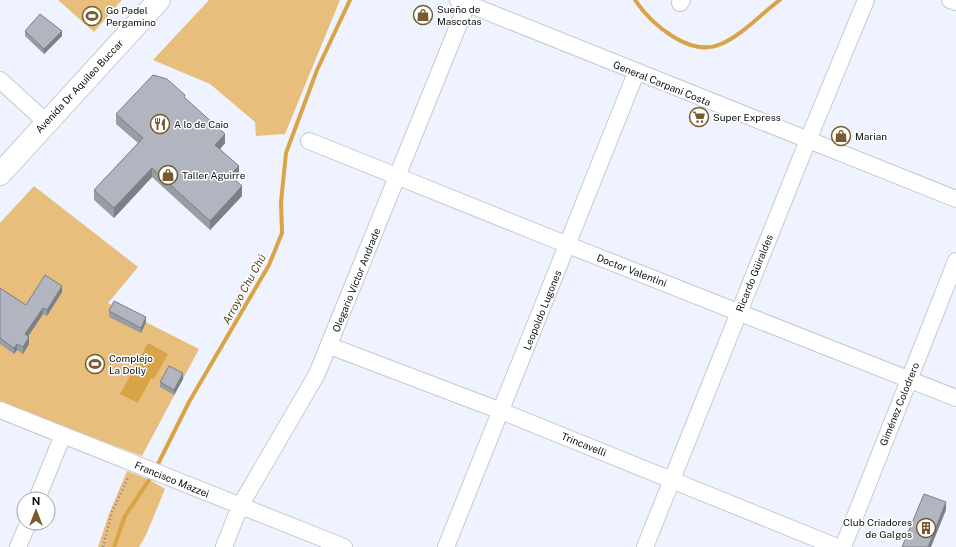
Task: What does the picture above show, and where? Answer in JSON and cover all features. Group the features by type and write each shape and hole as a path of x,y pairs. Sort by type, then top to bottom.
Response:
{"highway":[{"name":"Avenida Dr Aquileo Buccar","path":"0,174 159,0"}],"street":[{"name":"Ricardo Güiraldes","path":"645,547 808,140 866,0"},
{"path":"950,0 956,2"},
{"name":"General Carpani Costa","path":"462,2 956,199"},
{"name":"Olegario Víctor Andrade","path":"224,547 240,506 317,374 330,346 397,177 462,2"},
{"name":"Leopoldo Lugones","path":"446,547 568,246 636,72"},
{"path":"0,80 46,122"},
{"name":"Doctor Valentini","path":"309,141 568,246 739,311 956,398"},
{"name":"Giménez Colodrero","path":"843,547 956,261"},
{"name":"Trincavelli","path":"330,346 501,411 838,547"},
{"name":"Francisco Mazzei","path":"0,410 344,547"},
{"path":"40,491 63,435"},
{"path":"18,547 25,531"}],"path":[{"path":"103,547 112,512 133,463"}],"shaded area":[{"name":"Go Padel Pergamino","path":"58,0 122,0 94,32"},
{"path":"209,0 340,0 285,134 256,136 255,122 210,84 153,60"},
{"name":"Complejo La Dolly","path":"34,186 138,267 108,303 199,349 142,456 0,403 0,223"},
{"path":"148,343 168,354 154,379 151,378 138,403 120,394"},
{"path":"127,471 150,480 165,489 146,535 139,547 98,547 109,514"}],"building":[{"path":"40,14 62,31 44,49 25,31"},
{"path":"153,75 167,79 185,95 184,97 225,134 215,145 239,166 230,175 242,186 210,221 152,168 114,208 94,190 143,138 116,114"},
{"path":"45,275 62,286 47,310 43,308 25,334 29,337 23,347 17,344 14,348 0,338 0,288 26,305"},
{"path":"114,301 146,317 141,328 109,311"},
{"path":"169,366 183,373 174,390 160,382"},
{"name":"Club Criadores de Galgos","path":"924,494 946,502 928,547 902,547"}],"waterway":[{"name":"Arroyo Chu Chú","path":"156,468 189,402 269,265 282,233 281,202 286,153 317,70 350,0"},
{"name":"Arroyo Chu Chú","path":"635,0 651,19 672,36 684,43 709,47 721,44 736,36 780,0"},
{"name":"Arroyo Chu Chú","path":"114,547 125,516 153,474"}],"place":[{"name":"Sueño de Mascotas","path":"423,15"},
{"name":"Go Padel Pergamino","path":"92,16"},
{"name":"Super Express","path":"699,117"},
{"name":"A lo de Caio","path":"160,124"},
{"name":"Marian","path":"841,136"},
{"name":"Taller Aguirre","path":"168,175"},
{"name":"Complejo La Dolly","path":"95,364"},
{"name":"Club Criadores de Galgos","path":"926,528"}]}
